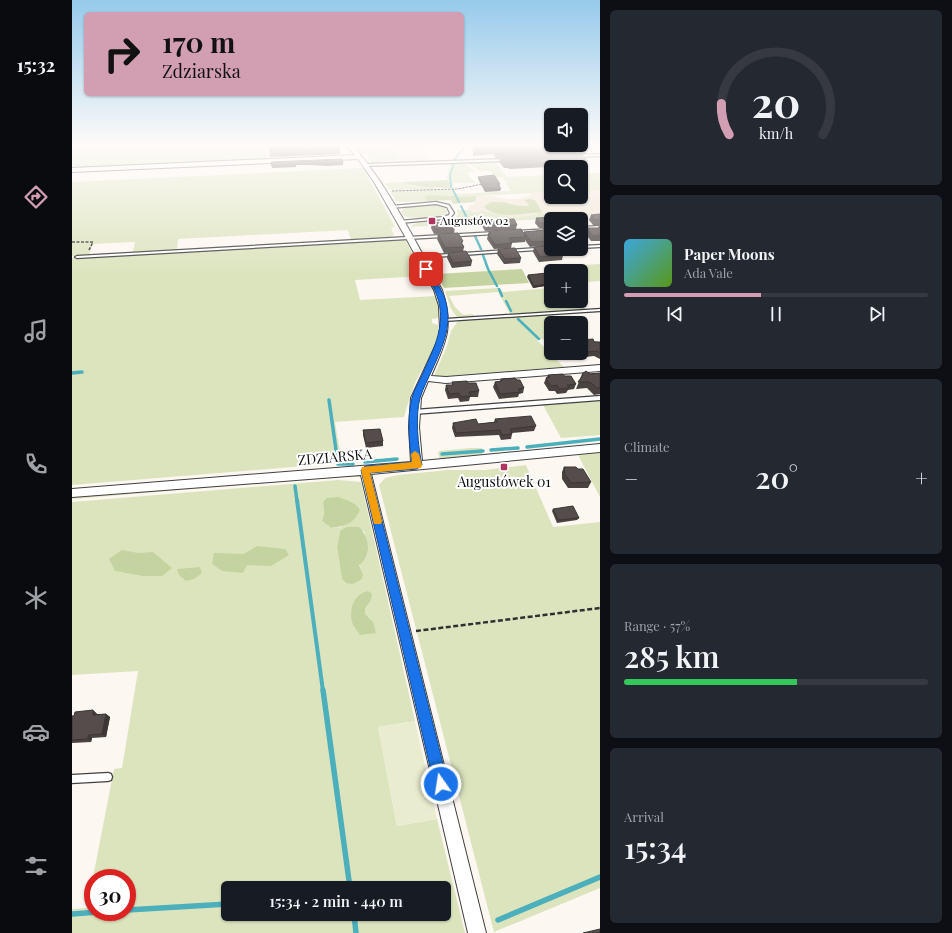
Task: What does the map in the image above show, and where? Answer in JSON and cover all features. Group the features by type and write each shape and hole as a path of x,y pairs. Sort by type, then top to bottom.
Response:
{"street":[{"path":"380,188 410,238 440,296 445,320 442,340 416,398 414,412 414,451 417,465"},
{"path":"424,378 446,380 600,368"},
{"name":"ZDZIARSKA","path":"72,493 365,470 600,448"},
{"path":"365,470 477,933"}],"lane":[{"path":"392,207 440,204 448,206 452,213 450,216 443,218 400,222"},
{"path":"588,228 600,227"},
{"path":"513,232 544,230"},
{"path":"77,257 498,233"},
{"path":"588,247 600,246"},
{"path":"420,257 544,248"},
{"path":"445,320 600,310"},
{"path":"414,412 600,398"},
{"path":"72,779 108,777"}],"path":[{"path":"383,192 466,188"},
{"path":"72,242 92,242 87,256"},
{"path":"404,632 600,608"}],"shaded area":[{"path":"600,190 600,215 588,216 588,212 544,212 544,216 535,200 524,201 529,205 526,206 497,201 487,204 500,214 536,212 537,215 511,217 468,210 468,207 475,203 477,196 519,199 530,196 531,193 544,192 544,204 588,204 588,191"}],"green space":[{"path":"72,188 374,188 395,227 391,228 394,235 390,237 351,240 348,230 178,239 177,250 133,252 135,242 93,244 89,255 72,256"},
{"path":"389,188 430,188 437,189 391,190"},
{"path":"508,188 544,188 544,192 459,197 432,195 424,196 427,201 400,202 396,201 390,191 454,190 457,194 510,191"},
{"path":"588,188 600,188 600,190 588,191"},
{"path":"432,195 459,197 477,196 475,202 453,204 451,200 427,201 424,196"},
{"path":"524,200 535,200 542,212 504,215 490,211 484,207 493,202 504,202 526,206 529,205"},
{"path":"436,205 445,208 447,213 438,216 419,218 404,216 401,212 405,207"},
{"path":"457,210 468,210 474,212 482,211 511,217 537,215 536,212 542,212 544,219 411,227 417,223 454,219 458,215"},
{"path":"405,239 424,276 355,280 360,300 436,296 440,316 432,319 432,323 438,325 437,340 414,386 404,417 335,422 342,463 72,485 72,258"},
{"path":"600,264 600,281 588,282 588,265"},
{"path":"522,269 529,283 444,288 437,274"},
{"path":"499,288 503,292 544,289 544,308 585,309 510,314 498,292 449,296 455,307 463,315 473,314 474,316 457,317 451,309 445,291"},
{"path":"552,314 553,316 544,316 544,339 537,340 544,347 544,360 557,360 564,367 442,377 434,376 447,346 451,331 458,321"},
{"path":"600,401 600,435 561,438 543,405"},
{"path":"482,448 482,455 440,459 438,453 439,451"},
{"path":"600,453 600,497 578,455"},
{"path":"526,465 553,527 600,522 600,888 494,932 379,485 385,478 398,475 448,470 485,470"},
{"path":"353,474 361,477 338,477 72,499 72,497"},
{"path":"338,480 361,482 415,721 378,727 397,826 437,819 465,933 72,933 72,909 84,908 84,921 136,921 136,869 95,869 114,769 122,768 138,671 72,675 72,502","holes":["323,502 349,503 357,506 360,510 341,527 331,528 322,521 324,514","340,531 364,531 368,554 359,564 363,574 342,579 337,547"]},
{"path":"338,497 353,503 360,510 355,518 348,524 331,528 322,521 324,514 323,502 327,498"},
{"path":"347,527 359,527 365,536 368,546 366,557 359,565 363,574 362,579 353,584 346,583 342,579 337,547 340,531"},
{"path":"257,546 285,549 289,555 271,566 247,565 243,573 222,571 212,564 214,553 244,554"},
{"path":"122,550 138,553 153,552 172,568 162,576 143,576 115,571 109,559"},
{"path":"200,567 202,573 194,579 186,581 179,575 177,569"},
{"path":"368,591 372,594 371,600 365,608 365,614 373,622 376,633 360,635 353,625 351,612 356,598"},
{"path":"415,721 437,819 397,826 378,727"}],"building":[{"path":"484,188 500,188 501,189 485,189"},
{"path":"600,214 600,220 595,220 591,215"},
{"path":"536,218 544,218 544,223 540,223"},
{"path":"514,219 517,225 486,226 483,221"},
{"path":"451,222 455,228 435,229 432,223"},
{"path":"588,228 600,228 600,236 593,236 588,230"},
{"path":"521,229 526,237 509,238 512,243 495,245 488,234 491,234 489,231"},
{"path":"544,230 544,241 531,242 524,232"},
{"path":"458,233 463,241 461,242 464,247 445,248 438,234"},
{"path":"544,246 544,256 552,256 540,257 534,247"},
{"path":"515,248 521,258 505,259 498,249"},
{"path":"466,251 472,261 453,263 448,253"},
{"path":"544,273 544,284 534,286 528,275"},
{"path":"588,339 593,339 594,342 600,342 600,353 597,351 588,352"},
{"path":"586,371 590,374 600,373 600,388 597,388 590,382 578,382 583,375 582,374"},
{"path":"563,374 564,376 571,376 576,384 567,385 569,388 559,389 557,385 551,386 546,378 550,377 548,375"},
{"path":"515,378 520,380 524,388 518,389 520,392 500,394 495,382 502,381 501,379"},
{"path":"467,381 468,383 476,383 479,391 469,392 471,396 461,397 459,393 449,394 446,385 453,385 452,382"},
{"path":"531,416 536,426 510,429 512,434 502,435 500,430 456,433 453,423 476,419 478,424 497,422 495,419"},
{"path":"380,429 383,441 366,443 363,430"},
{"path":"564,467 576,467 578,469 583,469 591,482 571,483 565,474"},
{"path":"573,506 579,518 558,520 553,509"},
{"path":"93,710 93,715 106,714 102,734 88,735 88,739 72,740 72,716 74,716 75,712"},
{"path":"600,929 600,933 583,933"}],"waterway":[{"path":"453,190 459,202"},
{"path":"461,206 469,222"},
{"path":"475,236 481,249"},
{"path":"483,255 488,269 497,286"},
{"path":"499,289 502,296"},
{"path":"506,301 511,311"},
{"path":"518,319 539,339"},
{"path":"72,373 82,372"},
{"path":"329,400 338,464 353,464"},
{"path":"527,447 600,439"},
{"path":"491,450 518,448"},
{"path":"442,454 483,451"},
{"path":"365,462 397,459"},
{"path":"295,486 297,501"},
{"path":"297,500 323,691"},
{"path":"323,690 349,881"},
{"path":"498,920 600,877"},
{"path":"136,909 221,904"},
{"path":"72,914 84,913"},
{"path":"355,921 356,933"}],"slow traffic":[{"path":"377,521 365,470 417,465 415,454"}],"place":[{"name":"Augustów 02","path":"432,221"},
{"name":"Augustówek 01","path":"504,467"}],"route":[{"path":"426,269 438,290 443,306 445,320 442,340 416,398 414,412 414,451 417,465 365,470 441,784"}]}
